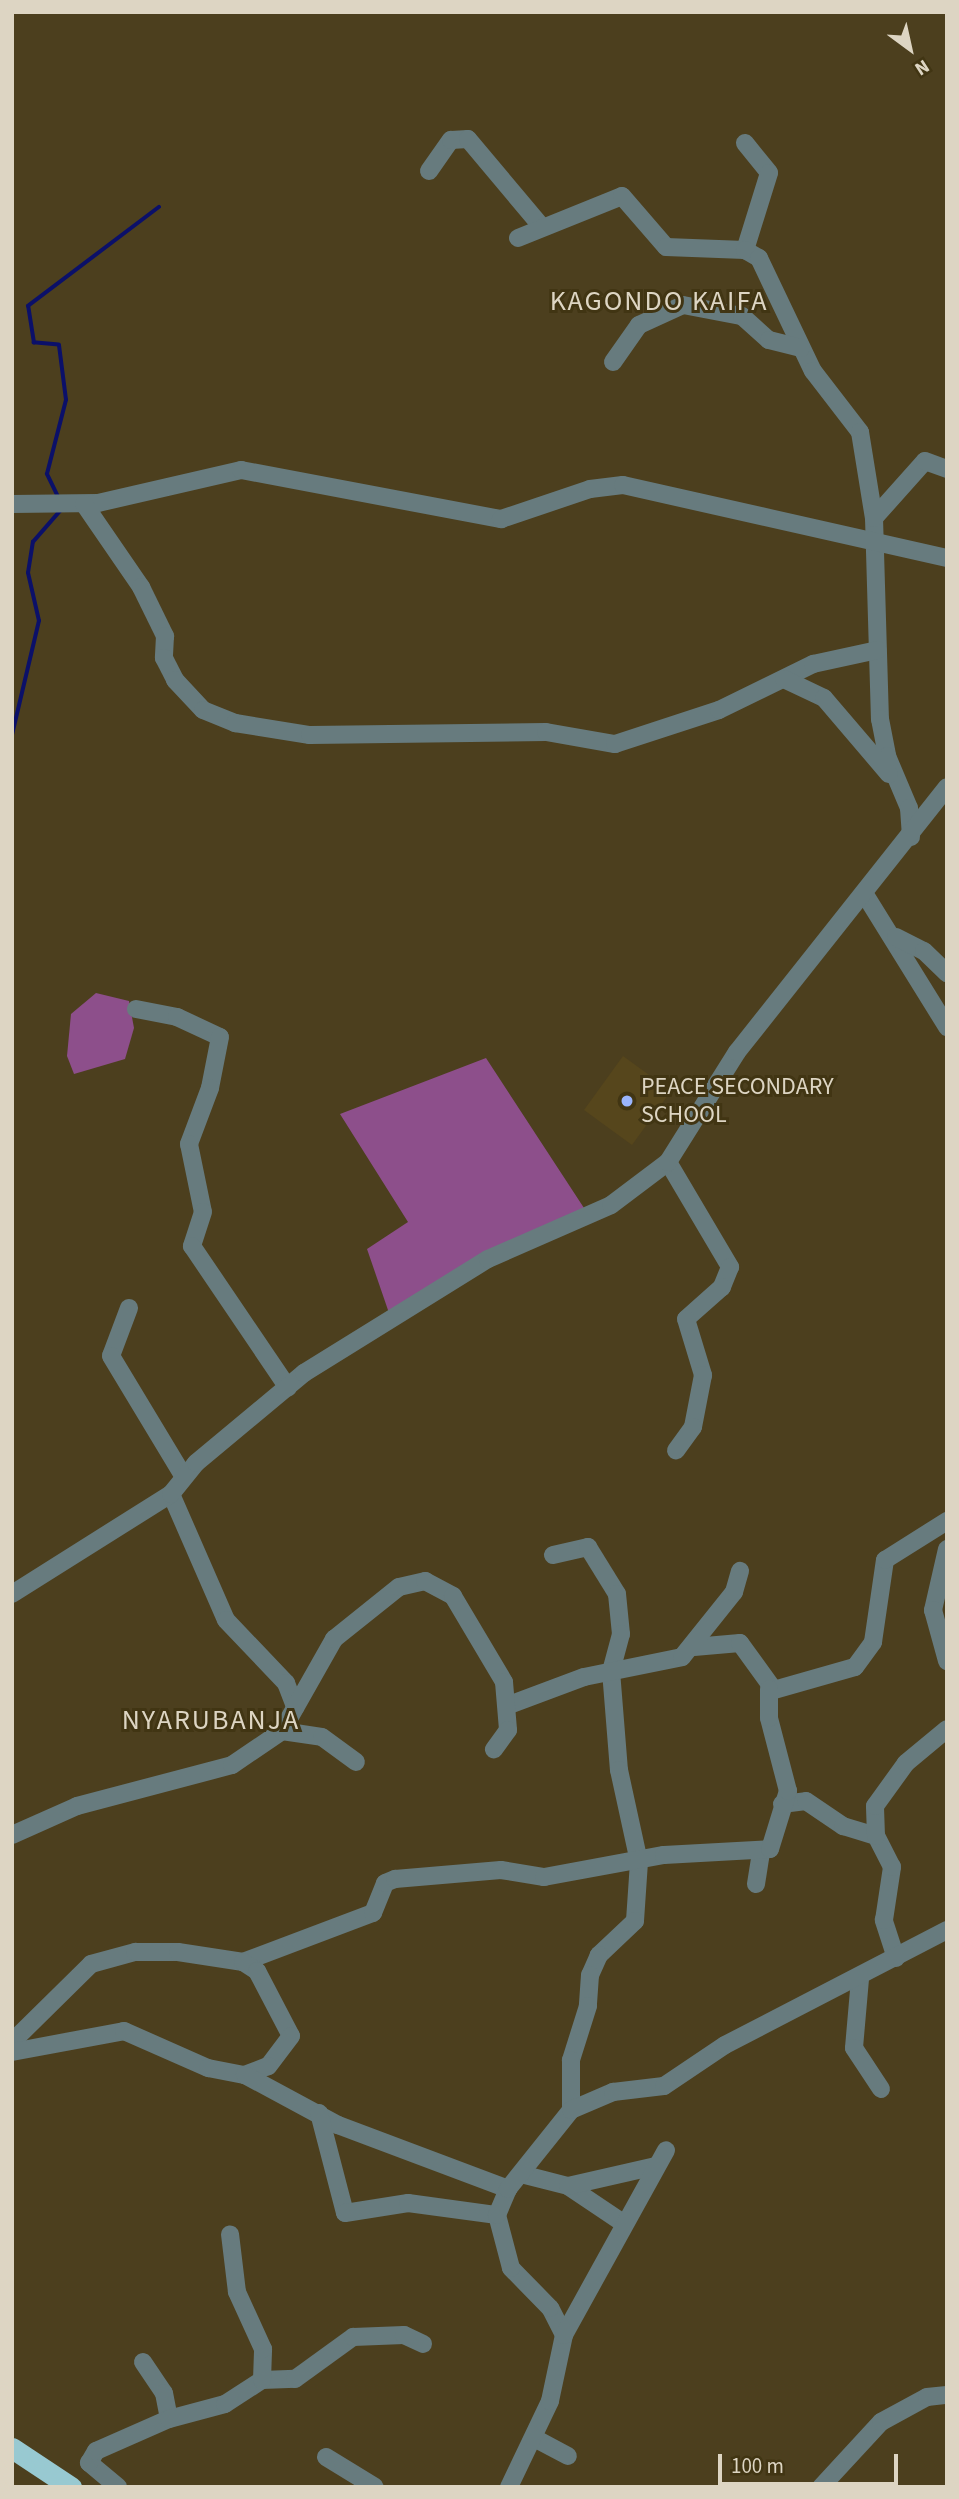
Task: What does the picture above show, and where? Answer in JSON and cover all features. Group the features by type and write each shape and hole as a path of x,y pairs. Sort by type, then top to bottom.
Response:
{"highway":[{"path":"12,2448 71,2487"}],"street":[{"path":"429,171 451,140 468,139 541,226"},
{"path":"745,142 769,173 745,250"},
{"path":"518,237 622,196 666,247 745,250 764,266 801,348 860,432 874,519 872,537 880,719 896,782 909,808 911,837"},
{"path":"613,362 639,325 682,305 743,316 769,340 801,348"},
{"path":"874,519 925,461 947,469"},
{"path":"12,504 76,505 241,470 501,519 583,491 623,485 691,497 792,528 872,537 947,558"},
{"path":"76,505 141,587 165,636 164,657 176,680 202,710 235,723 310,735 546,732 615,744 719,710 830,660 877,650"},
{"path":"817,692 830,660"},
{"path":"784,679 817,692 896,782"},
{"path":"12,1594 171,1494 184,1478 288,1388 488,1259 611,1205 668,1162 737,1052 911,837 947,787"},
{"path":"864,893 896,937 947,1027"},
{"path":"896,937 924,951 947,973"},
{"path":"136,1009 177,1017 220,1037 210,1088 189,1144 203,1212 192,1246 288,1388"},
{"path":"668,1162 730,1267 722,1287 686,1319 704,1375 693,1427 676,1450"},
{"path":"129,1308 111,1356 184,1478"},
{"path":"171,1494 226,1620 286,1683 295,1707"},
{"path":"769,1689 825,1680 864,1660 873,1642 885,1560 947,1521"},
{"path":"553,1555 588,1547 613,1585 621,1634 611,1671 623,1801 639,1862 635,1921 599,1955 590,1975 588,2007 571,2060 571,2110"},
{"path":"947,1549 933,1610 947,1661"},
{"path":"509,1705 611,1671 666,1663 694,1647 734,1592 740,1571"},
{"path":"12,1835 77,1805 232,1765 282,1731 334,1639 356,1617 399,1587 425,1581 453,1596 493,1659 509,1705 508,1730 494,1749"},
{"path":"243,1962 373,1913 388,1881 501,1870 544,1877 702,1852 761,1852 773,1844 788,1780 768,1718 769,1689 740,1643 694,1647"},
{"path":"896,1958 884,1920 892,1867 876,1836 874,1806 889,1782 947,1729"},
{"path":"282,1731 322,1737 356,1762"},
{"path":"782,1804 806,1801 843,1826 876,1836"},
{"path":"756,1884 761,1852"},
{"path":"564,2335 550,2308 511,2268 497,2215 508,2189 571,2110 612,2092 664,2086 725,2045 860,1979 947,1930"},
{"path":"12,2042 76,1977 114,1955 157,1950 243,1962 257,1971 290,2036 268,2066 245,2075"},
{"path":"860,1979 854,2048 881,2089"},
{"path":"12,2052 124,2031 208,2068 245,2075 319,2113 508,2189"},
{"path":"319,2113 345,2213 408,2203 497,2215"},
{"path":"509,2487 536,2439 558,2379 564,2335 607,2265 623,2223 666,2150"},
{"path":"568,2186 656,2166"},
{"path":"521,2174 568,2186 623,2223"},
{"path":"230,2234 237,2292 263,2349 262,2380"},
{"path":"118,2487 89,2463 96,2451 169,2419 225,2404 262,2380 295,2379 353,2337 404,2334 424,2344"},
{"path":"143,2362 164,2393 169,2419"},
{"path":"821,2487 881,2422 927,2398 947,2395"},
{"path":"536,2439 568,2456"},
{"path":"326,2457 374,2487"}],"shaded area":[{"path":"96,993 129,1001 134,1028 125,1059 74,1074 67,1056 71,1014"},
{"name":"PEACE SECONDARY SCHOOL","path":"623,1056 671,1091 632,1145 584,1110"},
{"path":"486,1058 584,1208 389,1313 367,1249 408,1222 340,1114"}],"waterway":[{"path":"58,497 47,474 66,400 59,345 34,343 28,306 159,207"},
{"path":"12,735 39,621 28,573 33,542 60,511"}],"place":[{"name":"PEACE SECONDARY SCHOOL","path":"627,1101"}],"district":[{"name":"KAGONDO KAIFA","path":"659,301"},
{"name":"NYARUBANJA","path":"211,1720"}]}
